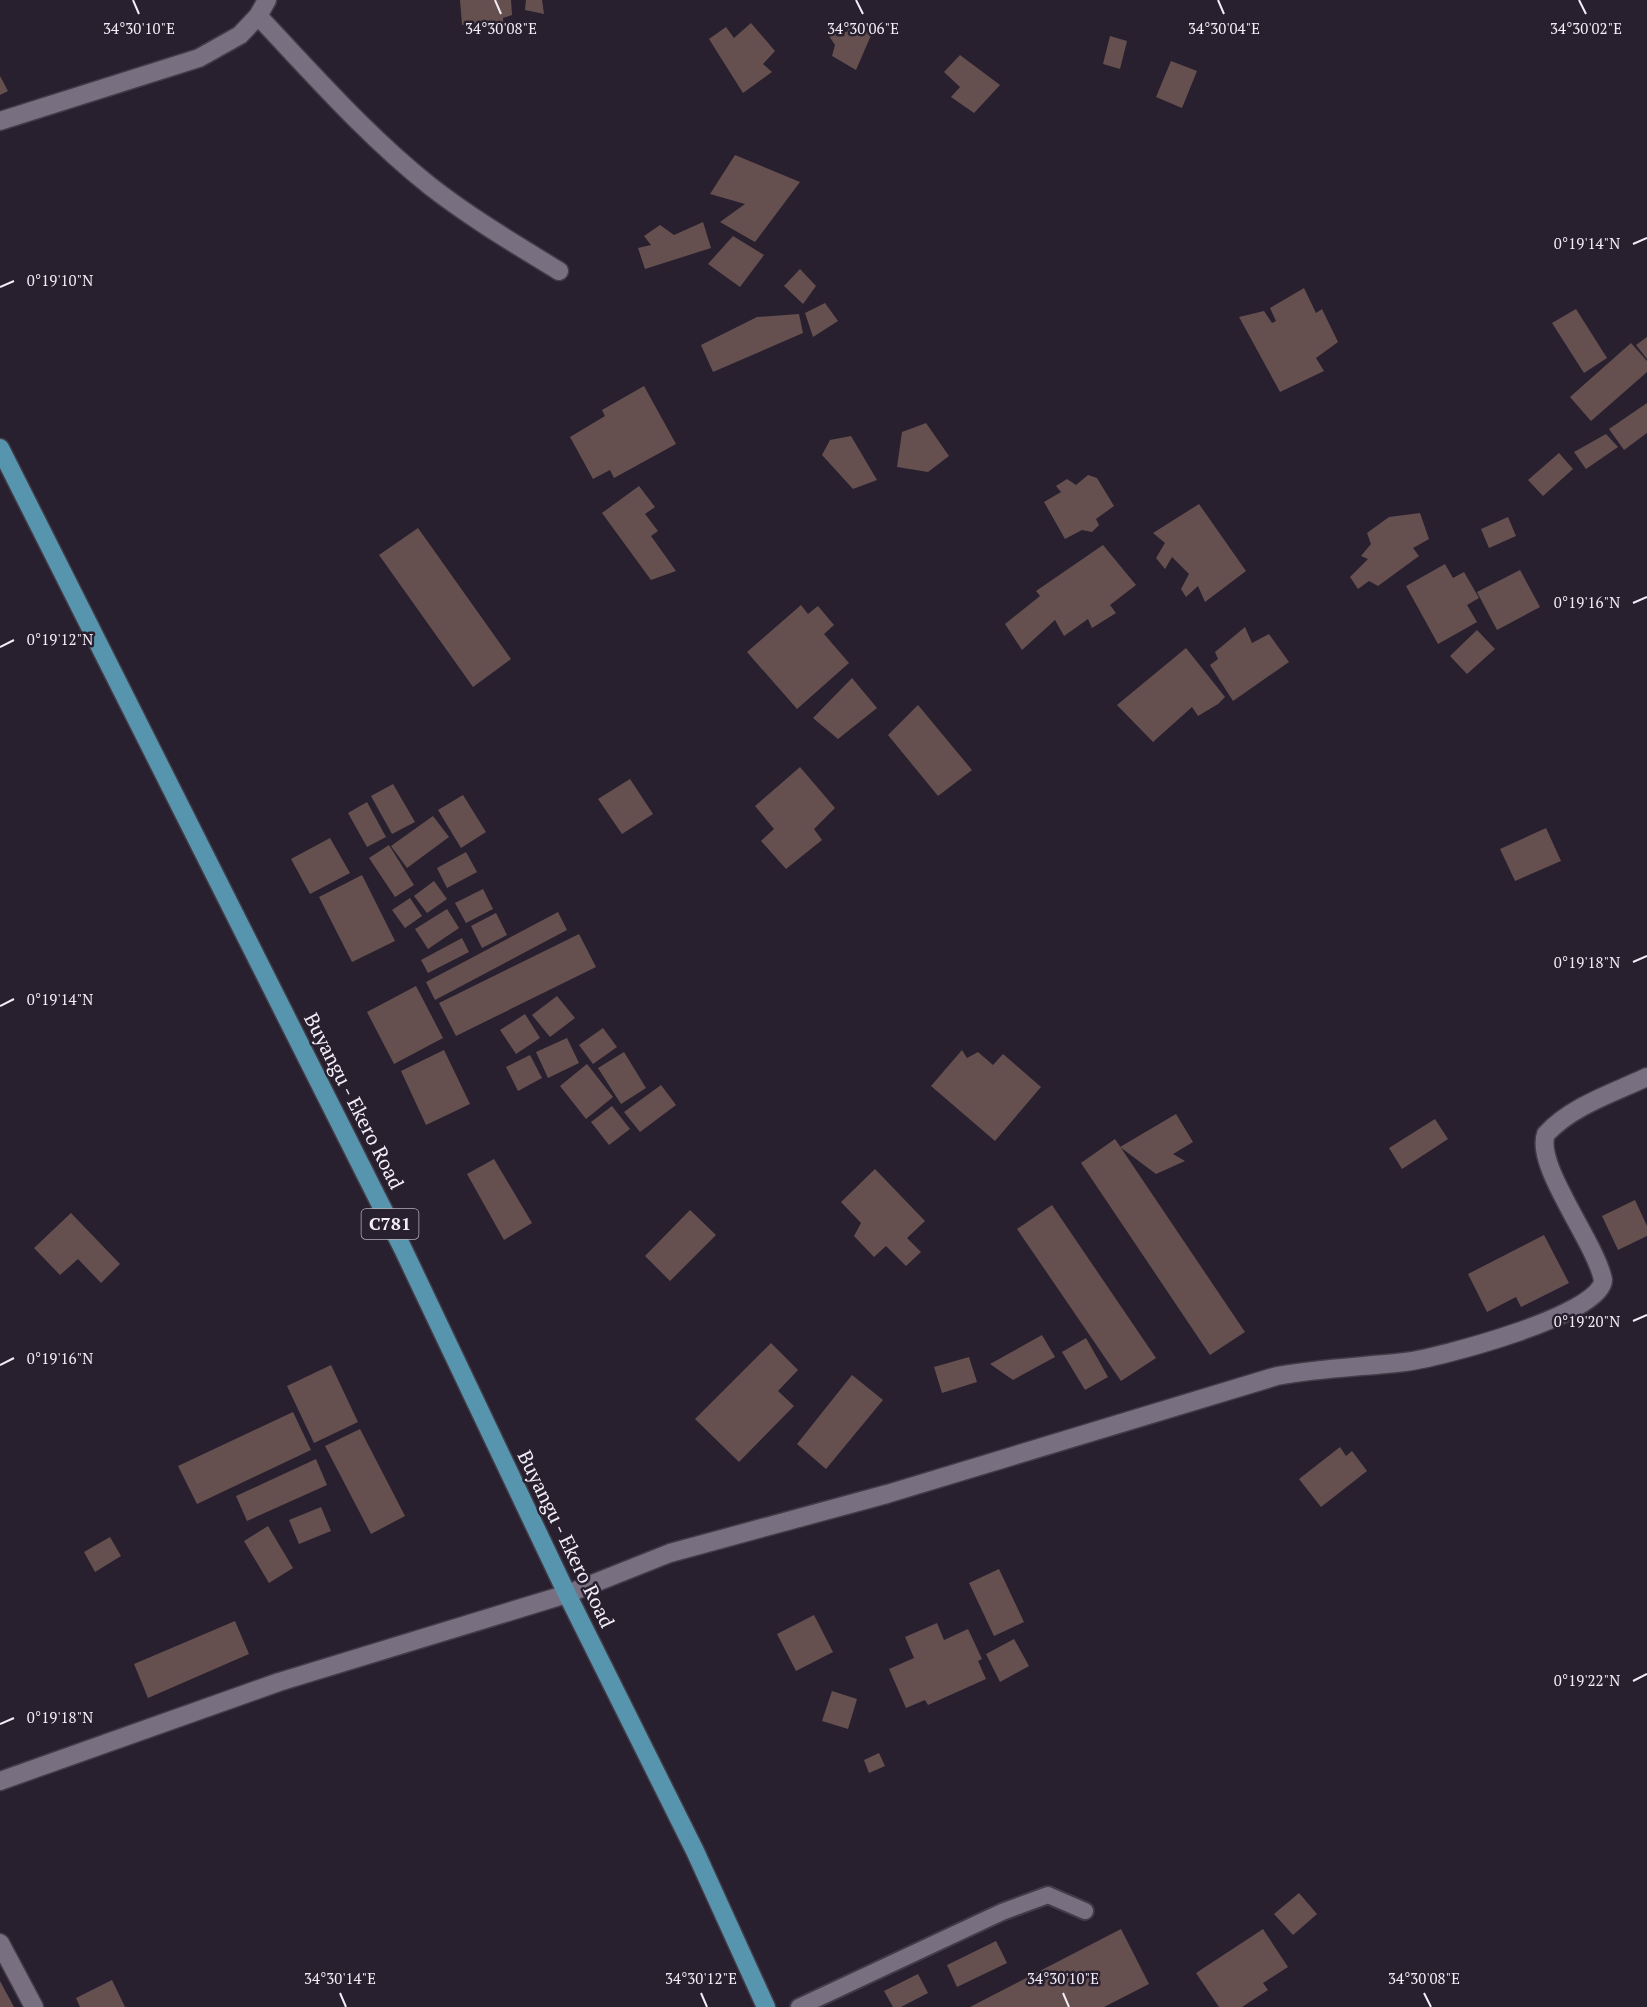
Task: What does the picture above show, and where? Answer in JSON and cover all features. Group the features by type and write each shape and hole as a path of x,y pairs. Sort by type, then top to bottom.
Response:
{"main road":[{"name":"Buyangu - Ekero Road","path":"0,448 403,1249 567,1594 695,1851 766,2007"}],"street":[{"path":"0,121 198,58 240,35 258,16 267,0"},
{"path":"258,16 388,149 429,185 483,225 560,271"},
{"path":"0,1781 279,1682 567,1594 670,1552 898,1490 1277,1376 1319,1368 1407,1362 1497,1338 1554,1319 1589,1300 1599,1291 1603,1280 1593,1252 1551,1171 1543,1147 1546,1134 1563,1119 1589,1104 1647,1077"},
{"path":"0,1943 34,2007"}],"lane":[{"path":"799,2007 1002,1912 1048,1895 1085,1911"}],"building":[{"path":"460,0 511,0 512,15 503,18 504,33 478,24 462,25"},
{"path":"526,0 542,0 544,14 525,10"},
{"path":"751,23 775,51 763,64 772,72 743,93 709,39 726,27 734,38"},
{"path":"851,23 872,33 856,70 832,56 835,45 829,36 832,29 847,32"},
{"path":"1110,36 1127,41 1120,69 1103,64"},
{"path":"960,55 1000,85 974,113 951,97 960,87 944,72"},
{"path":"1171,61 1197,71 1182,108 1156,97"},
{"path":"0,76 8,91 0,95"},
{"path":"735,155 800,182 755,242 720,222 745,204 710,194"},
{"path":"703,222 711,248 645,269 638,248 651,245 644,236 660,225 674,235"},
{"path":"733,236 764,255 740,287 708,264"},
{"path":"800,269 816,286 803,304 784,286"},
{"path":"1304,288 1316,313 1322,309 1338,342 1316,358 1324,371 1280,392 1239,317 1264,311 1272,323 1276,321 1270,308"},
{"path":"825,303 838,321 813,337 805,313"},
{"path":"1576,309 1607,358 1584,373 1552,323"},
{"path":"799,314 803,333 713,372 701,345 757,317"},
{"path":"1647,337 1647,359 1636,345"},
{"path":"1631,343 1647,361 1647,372 1591,421 1570,397"},
{"path":"644,386 676,444 614,478 610,470 593,479 570,437 605,416 602,410"},
{"path":"1647,403 1647,433 1624,450 1609,429"},
{"path":"926,423 949,456 928,472 897,467 902,432"},
{"path":"1606,434 1618,447 1586,469 1574,452"},
{"path":"851,436 877,480 853,489 822,455 830,440"},
{"path":"1559,453 1573,469 1543,496 1528,480"},
{"path":"1088,475 1097,478 1114,506 1096,519 1099,525 1092,532 1082,530 1065,539 1044,502 1061,492 1056,486 1067,479 1076,485"},
{"path":"639,486 655,507 645,514 658,531 651,536 676,571 651,580 602,513"},
{"path":"1199,504 1246,571 1205,602 1198,586 1186,597 1181,589 1189,574 1172,557 1165,569 1156,558 1165,543 1153,533"},
{"path":"1420,513 1429,539 1413,548 1419,556 1378,586 1369,581 1358,589 1350,577 1368,559 1361,556 1371,544 1367,533 1389,517"},
{"path":"1508,517 1516,536 1489,548 1481,529"},
{"path":"418,528 511,659 473,687 379,555"},
{"path":"1103,545 1136,585 1110,605 1116,613 1092,628 1088,619 1064,636 1055,620 1022,650 1005,624 1040,596 1036,591"},
{"path":"1445,564 1453,578 1464,572 1479,598 1467,605 1477,622 1438,644 1406,586"},
{"path":"1520,570 1540,607 1497,630 1477,592"},
{"path":"801,605 808,614 818,606 834,625 824,634 849,663 797,709 747,652"},
{"path":"1245,627 1252,643 1269,634 1289,662 1233,701 1210,665 1218,659 1215,652"},
{"path":"1477,630 1495,649 1467,674 1450,656"},
{"path":"1186,648 1225,697 1198,716 1192,707 1153,742 1117,705"},
{"path":"852,678 877,708 838,739 813,718"},
{"path":"918,705 972,770 938,796 888,735"},
{"path":"800,767 835,808 814,829 822,840 786,869 761,841 774,829 755,806"},
{"path":"630,779 653,814 622,834 598,799"},
{"path":"393,784 415,822 392,834 371,796"},
{"path":"463,795 486,832 461,848 438,810"},
{"path":"367,802 386,837 367,847 348,813"},
{"path":"433,816 449,837 407,868 391,846"},
{"path":"1546,828 1561,861 1515,881 1500,849"},
{"path":"330,838 350,873 310,894 291,859"},
{"path":"389,845 414,885 395,897 369,858"},
{"path":"466,852 477,872 447,888 437,868"},
{"path":"362,875 395,941 352,962 319,897"},
{"path":"434,881 447,899 427,913 414,896"},
{"path":"483,889 493,909 466,923 455,903"},
{"path":"410,898 422,916 405,928 392,910"},
{"path":"447,909 459,928 428,949 415,929"},
{"path":"558,912 567,930 435,1000 426,982"},
{"path":"496,913 507,935 482,948 471,926"},
{"path":"579,934 596,967 456,1036 439,1003"},
{"path":"462,938 469,952 428,973 421,960"},
{"path":"416,986 443,1038 394,1064 367,1012"},
{"path":"557,996 575,1018 550,1037 532,1015"},
{"path":"525,1014 540,1038 516,1054 500,1030"},
{"path":"603,1028 617,1047 593,1064 579,1045"},
{"path":"567,1038 579,1063 548,1078 536,1052"},
{"path":"444,1050 470,1104 426,1125 401,1071"},
{"path":"962,1050 967,1058 978,1052 993,1065 1003,1054 1041,1087 995,1141 931,1086"},
{"path":"624,1052 646,1088 621,1104 598,1068"},
{"path":"530,1055 542,1078 518,1091 506,1067"},
{"path":"587,1064 613,1097 586,1119 560,1086"},
{"path":"661,1085 676,1105 640,1132 624,1112"},
{"path":"612,1106 630,1129 609,1145 591,1122"},
{"path":"1176,1114 1193,1142 1173,1154 1185,1161 1156,1174 1120,1147"},
{"path":"1435,1119 1448,1139 1402,1169 1389,1148"},
{"path":"1115,1139 1245,1332 1210,1355 1081,1163"},
{"path":"494,1159 532,1223 504,1240 467,1174"},
{"path":"875,1169 925,1221 907,1238 921,1252 906,1266 886,1246 874,1257 854,1236 861,1223 841,1202"},
{"path":"1635,1200 1647,1226 1647,1236 1618,1250 1602,1216"},
{"path":"1052,1205 1156,1358 1121,1381 1017,1229"},
{"path":"690,1210 716,1235 670,1281 645,1256"},
{"path":"71,1213 120,1264 101,1283 78,1259 60,1275 34,1248"},
{"path":"1544,1235 1569,1283 1521,1307 1516,1297 1487,1312 1468,1274"},
{"path":"1042,1335 1055,1357 1013,1380 990,1364"},
{"path":"1086,1338 1108,1377 1085,1390 1062,1352"},
{"path":"771,1343 798,1370 778,1391 794,1406 739,1462 695,1419"},
{"path":"969,1357 977,1382 942,1393 934,1367"},
{"path":"331,1365 358,1422 314,1443 287,1386"},
{"path":"852,1375 883,1400 826,1469 797,1444"},
{"path":"293,1412 311,1450 197,1504 178,1466"},
{"path":"360,1429 405,1516 371,1534 325,1446"},
{"path":"1340,1447 1346,1456 1352,1451 1367,1471 1321,1507 1299,1479"},
{"path":"316,1459 327,1485 247,1521 236,1496"},
{"path":"321,1507 331,1531 299,1544 289,1520"},
{"path":"268,1526 293,1568 269,1583 244,1541"},
{"path":"110,1537 121,1556 95,1572 84,1552"},
{"path":"999,1569 1024,1622 994,1636 969,1583"},
{"path":"814,1615 833,1652 796,1671 777,1634"},
{"path":"235,1621 249,1654 148,1698 134,1664"},
{"path":"937,1623 944,1640 968,1629 982,1659 978,1661 986,1679 928,1705 925,1700 906,1708 889,1669 914,1658 905,1637"},
{"path":"1014,1639 1029,1666 1000,1682 986,1654"},
{"path":"832,1691 857,1699 848,1729 822,1721"},
{"path":"879,1753 885,1766 869,1773 864,1760"},
{"path":"1299,1893 1317,1914 1293,1935 1274,1914"},
{"path":"1121,1929 1149,1984 1104,2007 970,2007"},
{"path":"1263,1929 1288,1967 1263,1983 1268,1990 1242,2007 1219,2007 1196,1973"},
{"path":"996,1941 1007,1963 957,1987 947,1965"},
{"path":"918,1974 928,1993 901,2007 893,2007 884,1991"},
{"path":"112,1980 125,2007 80,2007 76,1998"},
{"path":"0,1981 14,2007 0,2007"}]}
